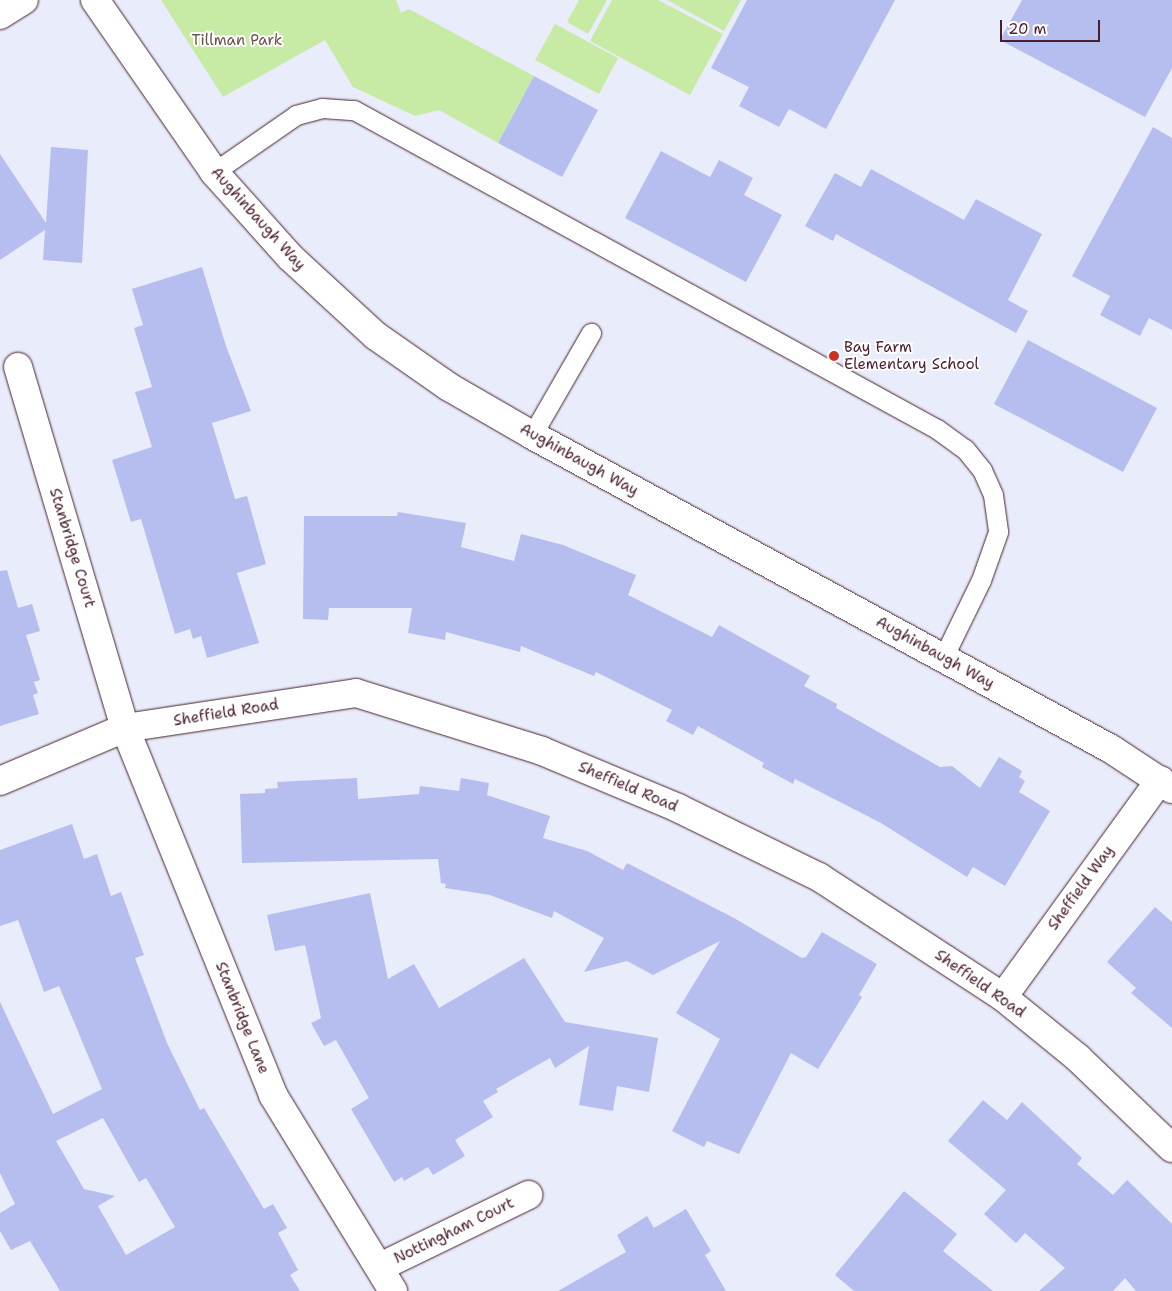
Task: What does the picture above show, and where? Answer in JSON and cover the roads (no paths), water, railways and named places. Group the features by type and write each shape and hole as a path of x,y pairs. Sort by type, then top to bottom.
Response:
{"street":[{"path":"0,15 24,0"},
{"name":"Aughinbaugh Way","path":"95,0 214,172 290,257 376,336 449,387 532,436 1111,749 1166,784"},
{"name":"Stanbridge Court","path":"18,367 126,728"},
{"name":"Sheffield Road","path":"0,781 126,728 356,693 542,751 678,808 819,877 1003,997 1078,1058 1172,1148"},
{"name":"Stanbridge Lane","path":"126,728 273,1095 393,1291"},
{"name":"Sheffield Way","path":"1003,997 1166,784"},
{"name":"Nottingham Court","path":"380,1267 528,1194"}],"lane":[{"path":"214,172 296,115 322,108 354,110 937,429 965,449 982,470 993,495 998,532 981,580 943,658"},
{"path":"532,436 590,333"}],"place":[{"name":"Bay Farm Elementary School","path":"834,356"}],"park label":[{"name":"Tillman Park","path":"237,41"}]}
